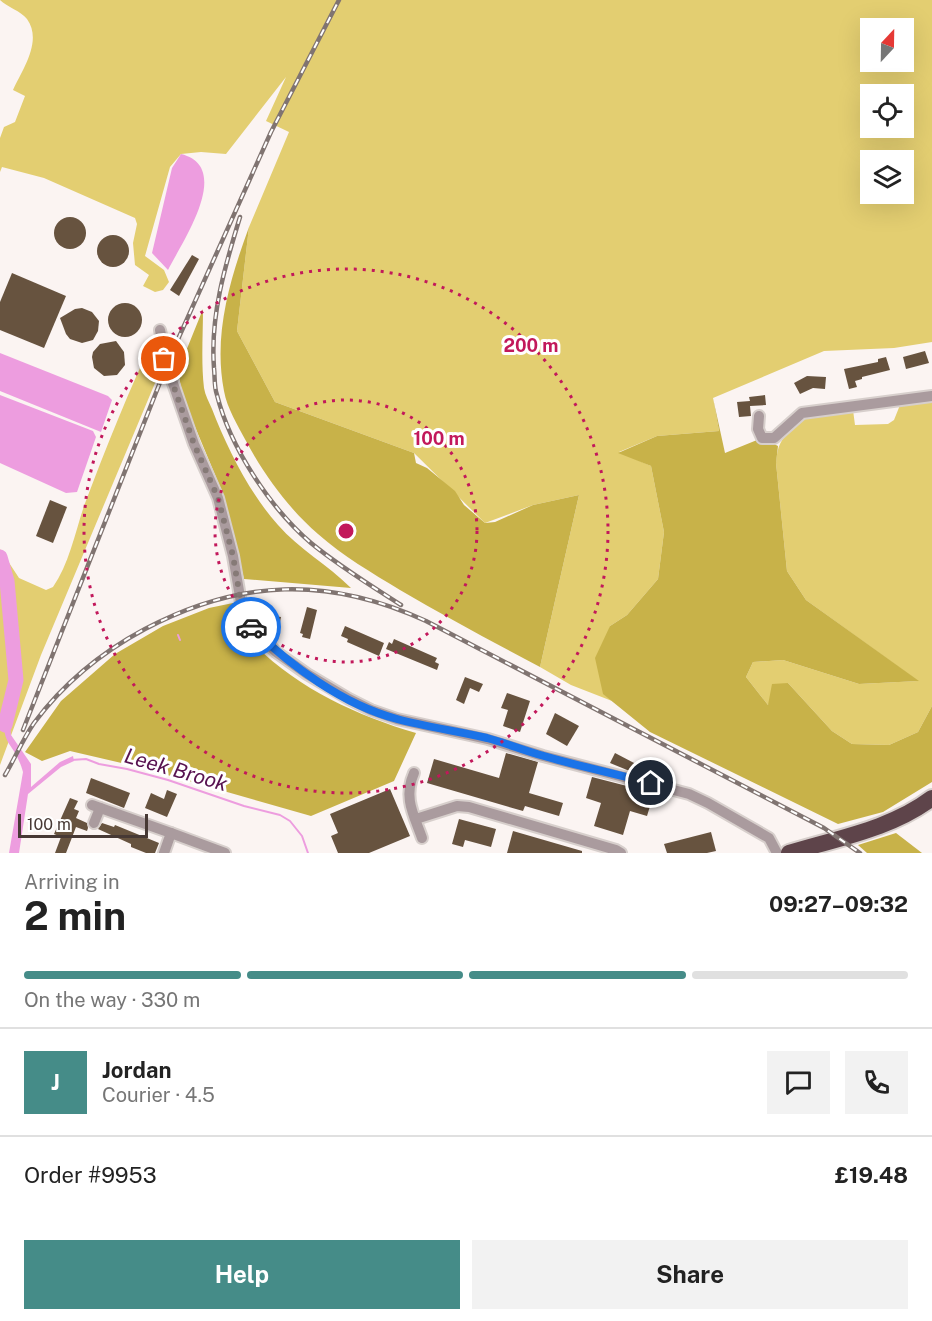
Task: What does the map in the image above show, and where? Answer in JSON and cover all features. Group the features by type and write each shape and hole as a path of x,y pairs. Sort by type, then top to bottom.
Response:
{"highway":[{"path":"789,853 888,823 932,798"}],"street":[{"path":"160,330 167,366 194,444 218,498 233,556 244,620 276,652 349,699 397,719 488,739 543,756 689,794 769,838 777,853"},
{"path":"759,417 758,429 762,438 774,438 801,413 932,396"},
{"path":"414,773 408,791 422,838"},
{"path":"94,822 96,806 225,853"},
{"path":"416,819 457,806 469,807 609,847 621,853"},
{"path":"164,853 171,833"}],"shaded area":[{"path":"0,0 932,0 932,342 894,348 824,351 713,398 719,431 657,436 619,452 651,466 664,532 658,579 627,615 610,626 603,693 612,701 571,685 540,667 579,495 533,505 485,523 414,453 275,402 237,331 249,227 289,132 266,121 286,77 226,154 201,152 181,154 170,167 145,256 164,270 169,282 163,290 155,292 143,286 149,275 135,265 133,243 137,224 135,218 44,178 2,167 0,172 0,138 4,127 15,122 25,96 13,90 26,65 32,46 31,28 27,19"},
{"path":"181,154 196,162 203,174 204,189 192,224 168,270 152,253 172,168"},
{"path":"249,227 237,331 275,402 414,453 416,463 427,468 455,491 464,505 485,523 495,522 533,505 579,495 540,667 417,600 337,550 297,514 261,466 230,410 225,397 221,370 225,308"},
{"path":"203,309 202,358 205,391 240,470 278,525 351,588 244,579 223,494 183,398 178,371"},
{"path":"157,332 163,364 41,655 0,765 0,549 19,578 46,590 53,587 67,558 84,506 118,419"},
{"path":"0,353 108,396 112,400 101,432 0,391"},
{"path":"0,395 93,431 96,437 77,492 66,493 0,463"},
{"path":"713,398 725,453 762,438 778,446 776,463 787,571 806,600 919,681 859,684 783,660 753,662 746,677 768,705 772,684 788,683 832,731 852,744 889,745 918,732 932,706 932,782 883,812 838,824 650,732 603,694 595,658 610,626 627,615 658,579 664,532 651,466 618,453 657,436 719,431"},
{"path":"932,399 932,706 918,732 889,745 852,744 832,731 788,683 768,705 746,677 753,662 783,660 859,684 918,681 806,600 787,571 776,463 778,452 782,441 791,430 812,416 853,410 855,425 888,424 894,420 900,405"},
{"path":"233,603 235,619 242,631 256,646 291,675 310,688 351,709 416,733 394,781 311,816 143,768 70,751 42,761 25,752 61,701 115,654 163,626 209,608"},
{"path":"5,704 13,707 10,723 11,735 31,764 31,787 60,762 73,756 74,761 61,767 28,794 19,853 9,853 23,772 4,730"},
{"path":"896,833 922,853 867,853 858,845"}],"building":[{"path":"70,217 81,222 86,233 81,244 70,249 59,244 54,233 59,222"},
{"path":"113,235 124,240 129,251 124,262 113,267 102,262 97,251 102,240"},
{"path":"192,255 199,259 179,296 170,290"},
{"path":"12,273 66,296 44,348 0,330 0,302"},
{"path":"125,303 137,308 142,320 137,332 125,337 113,332 108,320 113,308"},
{"path":"82,308 92,312 99,321 98,331 93,340 82,343 70,339 60,318 75,309"},
{"path":"116,341 124,352 125,365 117,375 104,376 94,368 93,352 100,344"},
{"path":"925,351 929,363 906,369 903,357"},
{"path":"886,357 890,370 862,377 855,381 857,387 849,389 844,369 878,362 878,359"},
{"path":"807,376 826,377 825,389 813,388 800,394 794,383"},
{"path":"765,395 766,405 750,406 751,416 739,417 737,402 750,401 749,397"},
{"path":"50,500 67,507 53,543 36,536"},
{"path":"307,607 317,610 310,639 302,637 303,634 300,633"},
{"path":"267,615 281,617 278,631 263,628 256,622"},
{"path":"345,626 384,643 379,656 347,642 348,639 341,636"},
{"path":"394,639 437,658 435,662 439,664 437,670 386,649 389,642 392,644"},
{"path":"465,677 483,684 479,692 470,688 464,704 456,700"},
{"path":"507,693 530,701 520,732 503,726 508,710 501,708"},
{"path":"555,713 579,726 567,746 546,734"},
{"path":"506,753 538,762 529,793 563,803 559,816 525,806 523,811 427,783 434,759 499,778"},
{"path":"615,753 636,764 632,772 610,763"},
{"path":"592,777 654,793 647,816 630,811 623,835 594,826 601,803 586,798"},
{"path":"91,778 130,793 124,808 86,793"},
{"path":"390,789 410,836 369,853 338,853 331,836 338,833 330,814"},
{"path":"167,790 177,794 167,817 145,808 151,793 164,799"},
{"path":"70,798 78,801 74,809 79,811 76,818 87,823 88,828 87,831 76,827 66,853 55,853 61,837 54,834"},
{"path":"459,819 496,829 491,847 465,840 463,847 452,844"},
{"path":"102,823 114,827 115,825 159,843 155,853 146,853 131,847 131,844 98,829"},
{"path":"513,831 582,851 582,853 507,853"},
{"path":"711,832 716,851 667,853 664,844"}],"waterway":[{"path":"0,557 7,581 16,680 5,725"},
{"path":"178,635 180,640"},
{"name":"Leek Brook","path":"71,760 86,759 127,769 280,815 290,821 302,836 308,853"}],"railway":[{"path":"23,730 170,357 271,132 339,0"},
{"path":"240,217 220,291 213,349 216,392 231,435 253,475 296,529 333,560 401,605"},
{"path":"5,775 26,735 45,709 84,670 129,638 180,612 215,600 284,589 319,591 354,596 390,606 426,621 824,828 860,853"}],"way so far":[{"path":"164,359 194,444 218,498 236,569 244,620 251,627"}],"route":[{"path":"251,627 276,652 307,674 371,710 397,719 508,744 543,756 651,783"}]}
